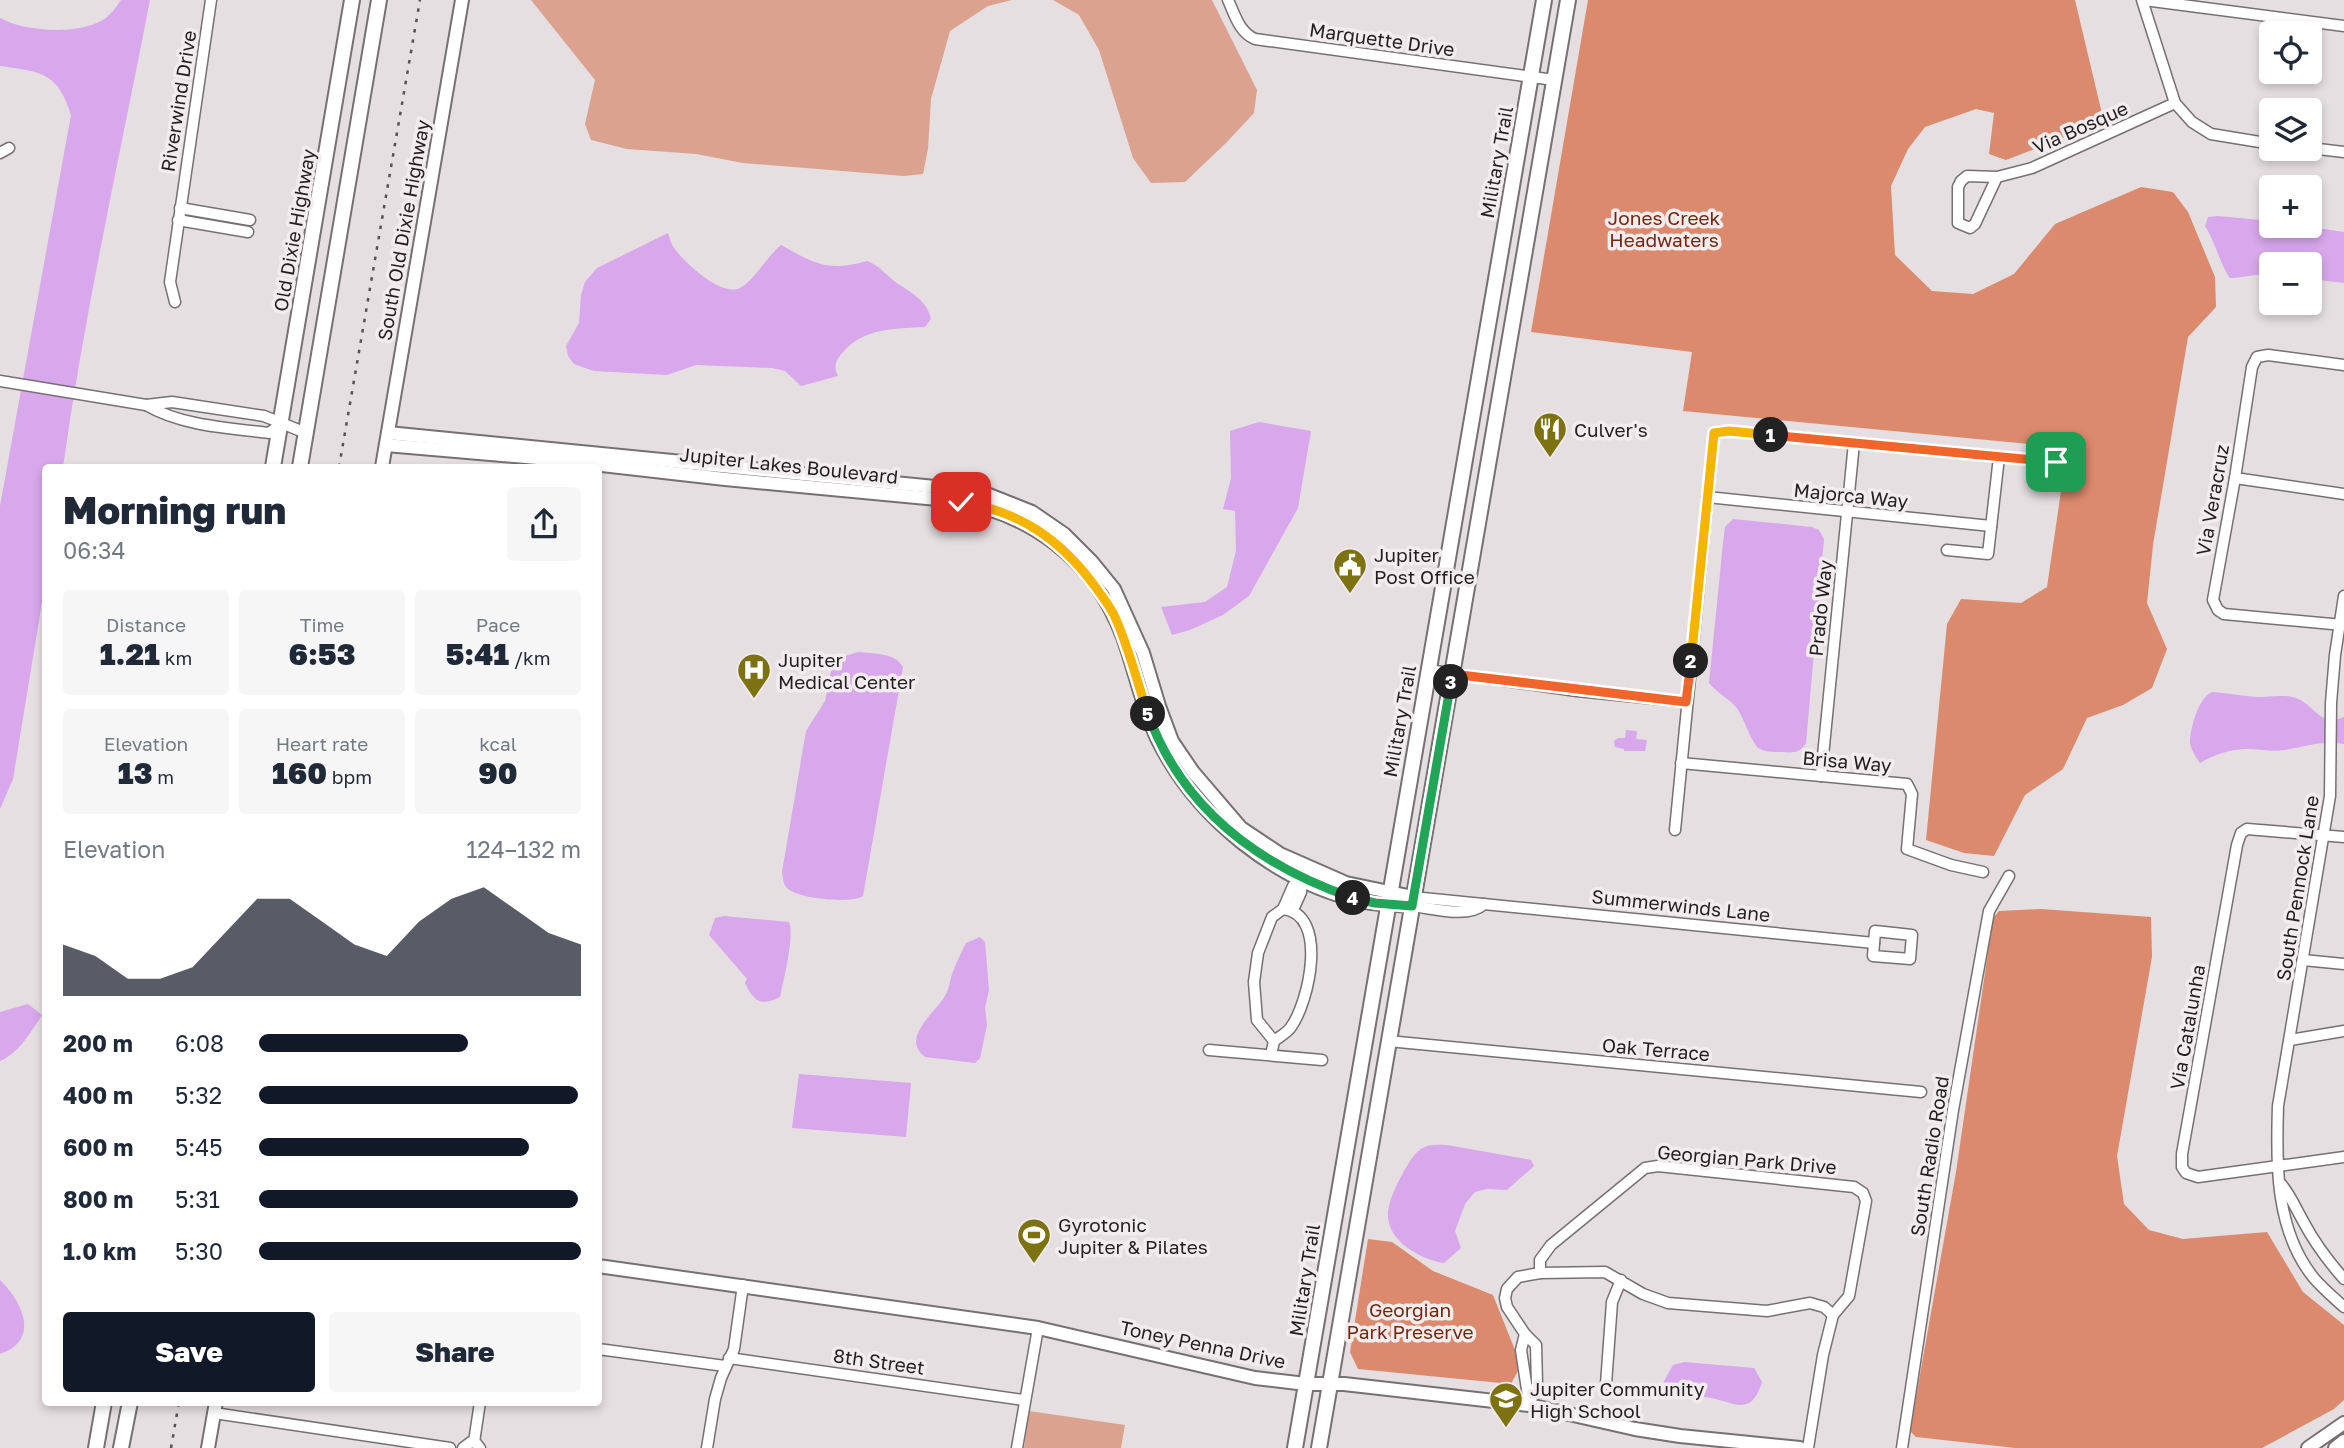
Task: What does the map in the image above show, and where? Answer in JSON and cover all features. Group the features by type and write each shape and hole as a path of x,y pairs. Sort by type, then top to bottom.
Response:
{"main road":[{"name":"Old Dixie Highway","path":"274,464 352,0"},
{"path":"301,464 379,0"},
{"name":"Military Trail","path":"1295,1448 1544,0"},
{"path":"1319,1448 1568,0"},
{"path":"96,1448 103,1406"},
{"path":"121,1448 129,1406"}],"street":[{"name":"Riverwind Drive","path":"175,302 170,282 211,0"},
{"name":"South Old Dixie Highway","path":"383,464 462,0"},
{"name":"Marquette Drive","path":"1228,0 1241,28 1246,35 1255,39 1554,80"},
{"path":"2259,142 2211,134 2192,122 2175,103 2143,0 2344,26"},
{"name":"Via Bosque","path":"1997,177 1975,224 1970,228 1958,223 1958,187 1967,176 1997,177 2032,168 2175,103"},
{"path":"2322,149 2344,152"},
{"path":"180,208 250,220"},
{"path":"178,220 248,232"},
{"name":"Via Veracruz","path":"2342,625 2224,614 2218,610 2213,600 2252,367 2257,357 2268,355 2344,365"},
{"path":"0,381 146,405 172,402 264,416 306,433"},
{"path":"146,405 165,415 215,426 269,433 281,424"},
{"path":"1675,830 1714,433 1729,431 2056,462"},
{"name":"Jupiter Lakes Boulevard","path":"387,439 593,464"},
{"name":"Jupiter Lakes Boulevard","path":"387,439 935,487 984,493 1032,512 1064,534 1114,589 1143,653 1172,741 1193,772 1241,828 1280,854 1333,878 1389,898 1412,902"},
{"name":"Prado Way","path":"1821,776 1854,443"},
{"path":"1947,550 1988,554 1999,457"},
{"name":"Jupiter Lakes Boulevard","path":"602,465 948,500 981,505 1027,523 1062,548 1084,572 1113,614 1157,737 1192,792 1233,836 1258,855 1302,879 1363,901 1389,898"},
{"path":"2235,478 2344,494"},
{"name":"Majorca Way","path":"1707,497 1991,526"},
{"name":"South Pennock Lane","path":"2344,596 2331,703 2332,758 2325,835 2278,1106 2280,1199 2288,1229 2311,1274 2326,1292 2344,1307"},
{"path":"1428,670 1686,702"},
{"name":"Brisa Way","path":"1681,763 1907,784 1912,793 1908,849 1951,865 1983,872"},
{"name":"Via Catalunha","path":"2344,837 2247,829 2241,833 2182,1154 2182,1167 2186,1173 2198,1177 2344,1157"},
{"name":"South Radio Road","path":"1902,1448 1953,1110 1989,911 2009,876"},
{"path":"1288,909 1293,886 1302,879"},
{"name":"Summerwinds Lane","path":"1412,902 1484,904 1874,943"},
{"path":"1273,1041 1290,1029 1310,979 1312,952 1307,931 1300,915 1288,909"},
{"path":"1271,1055 1273,1041 1257,1020 1254,982 1258,953 1272,917 1288,909"},
{"path":"1875,931 1912,935 1910,959 1872,956 1874,943 1875,931"},
{"path":"2303,960 2344,964"},
{"path":"2290,1040 2344,1031"},
{"name":"Oak Terrace","path":"1388,1041 1921,1092"},
{"path":"1209,1050 1322,1059"},
{"name":"Georgian Park Drive","path":"1540,1273 1539,1261 1551,1245 1645,1168 1658,1166 1854,1187 1863,1193 1867,1201 1849,1296 1833,1315 1823,1355 1808,1448"},
{"name":"South Pennock Lane","path":"2281,1184 2291,1196 2317,1244 2344,1279"},
{"name":"Toney Penna Drive","path":"602,1267 1038,1328 1230,1374 1306,1384 1331,1383 1529,1405 1669,1434 1800,1448"},
{"path":"1529,1405 1521,1350 1525,1334 1507,1307 1507,1289 1518,1277 1540,1273 1605,1272 1643,1294 1668,1303 1767,1311 1810,1303 1824,1307 1833,1315"},
{"path":"1606,1384 1612,1302 1620,1280"},
{"path":"707,1448 715,1399 734,1349 743,1285"},
{"path":"1017,1448 1023,1400 1038,1328"},
{"name":"8th Street","path":"602,1349 727,1362 1023,1400"},
{"path":"463,1448 468,1443 477,1445 480,1406"},
{"path":"208,1448 215,1407 450,1448"},
{"path":"2308,1448 2344,1423"},
{"path":"2335,1448 2344,1441"}],"shaded area":[{"path":"121,0 150,0 92,291 63,464 42,464 42,602 13,779 0,809 0,506 71,115 54,82 27,70 0,66 0,18 38,29 69,29 97,23"},
{"path":"531,0 1012,0 988,6 950,31 931,99 928,149 923,174 904,176 743,163 696,154 627,149 591,140 585,124 595,80"},
{"path":"1053,0 1212,0 1257,90 1254,113 1185,182 1151,183 1133,158 1099,50 1079,15"},
{"path":"2208,217 2259,220 2259,238 2322,238 2322,229 2344,232 2344,283 2322,280 2322,252 2259,252 2259,275 2230,278 2205,226"},
{"path":"668,233 674,248 686,262 723,288 740,288 745,285 781,245 803,257 832,266 867,261 918,298 931,319 925,327 881,331 861,338 839,358 836,363 838,376 801,386 785,371 772,368 696,365 667,375 594,371 574,364 568,356 566,346 579,323 585,282 597,268"},
{"path":"1259,422 1311,431 1298,508 1249,596 1223,615 1172,635 1161,607 1205,602 1227,587 1236,551 1235,511 1223,509 1231,478 1230,431"},
{"path":"1733,519 1812,527 1819,530 1824,539 1806,743 1796,752 1760,749 1735,706 1709,683 1725,527"},
{"path":"858,652 889,656 903,667 863,896 837,900 802,895 787,888 782,872 806,731 825,701 832,666 839,658"},
{"path":"2212,692 2296,698 2323,718 2336,720 2344,717 2344,744 2320,744 2280,751 2235,750 2200,763 2190,743 2191,730 2199,707"},
{"path":"1626,730 1637,731 1636,739 1647,740 1645,751 1624,751 1615,747 1614,741 1625,738"},
{"path":"724,916 789,922 790,947 780,997 767,1002 755,998 745,983 747,979 709,935 715,918"},
{"path":"980,937 985,942 989,990 985,1008 987,1025 980,1058 975,1063 925,1057 918,1050 918,1034 945,996 966,943"},
{"path":"28,1004 42,1015 19,1047 0,1061 0,1012"},
{"path":"799,1074 911,1083 906,1137 792,1128"},
{"path":"1447,1145 1531,1160 1534,1166 1507,1190 1487,1189 1475,1192 1465,1204 1455,1231 1461,1248 1444,1263 1406,1247 1393,1232 1388,1212 1397,1185 1415,1154 1427,1146"},
{"path":"0,1280 15,1298 24,1320 24,1330 13,1348 0,1354"},
{"path":"1684,1362 1754,1368 1762,1382 1752,1401 1740,1405 1705,1397 1667,1396 1664,1381 1673,1365"},
{"path":"1029,1411 1125,1425 1121,1448 1024,1448"}],"green space":[{"name":"Jones Creek Headwaters","path":"1588,0 2075,0 2104,122 2006,160 1989,154 1994,113 1976,109 1925,127 1908,149 1891,186 1895,255 1932,291 1973,294 2014,274 2055,224 2141,187 2173,192 2188,212 2215,277 2216,307 2188,337 2153,545 2147,603 2167,649 2152,688 2123,705 2087,718 2063,769 2025,795 1994,856 1964,853 1926,840 1947,624 1961,599 2021,603 2047,587 2067,450 2061,447 1683,411 1692,352 1531,332"},
{"path":"2041,909 2151,917 2152,957 2117,1156 2124,1204 2149,1230 2183,1239 2267,1232 2303,1292 2344,1325 2344,1400 2334,1409 2262,1448 2015,1448 1916,1437 1910,1431 1956,1172 1993,918 1999,911"},
{"name":"Georgian Park Preserve","path":"1368,1239 1392,1242 1433,1271 1493,1295 1521,1365 1511,1384 1358,1369 1350,1352"}],"railway":[{"path":"340,464 420,0"},
{"path":"171,1448 178,1406"}],"place":[{"name":"Culver's","path":"1550,459"},
{"name":"Jupiter Post Office","path":"1350,595"},
{"name":"Jupiter Medical Center","path":"754,700"},
{"name":"Gyrotonic Jupiter & Pilates","path":"1034,1265"},
{"name":"Jupiter Community High School","path":"1506,1429"}],"route":[{"path":"961,502 981,505 1027,523 1062,548 1084,572 1113,614 1157,737 1192,792 1233,836 1258,855 1317,886 1363,901 1412,906 1452,674 1686,702 1714,433 1729,431 2056,462"}]}
